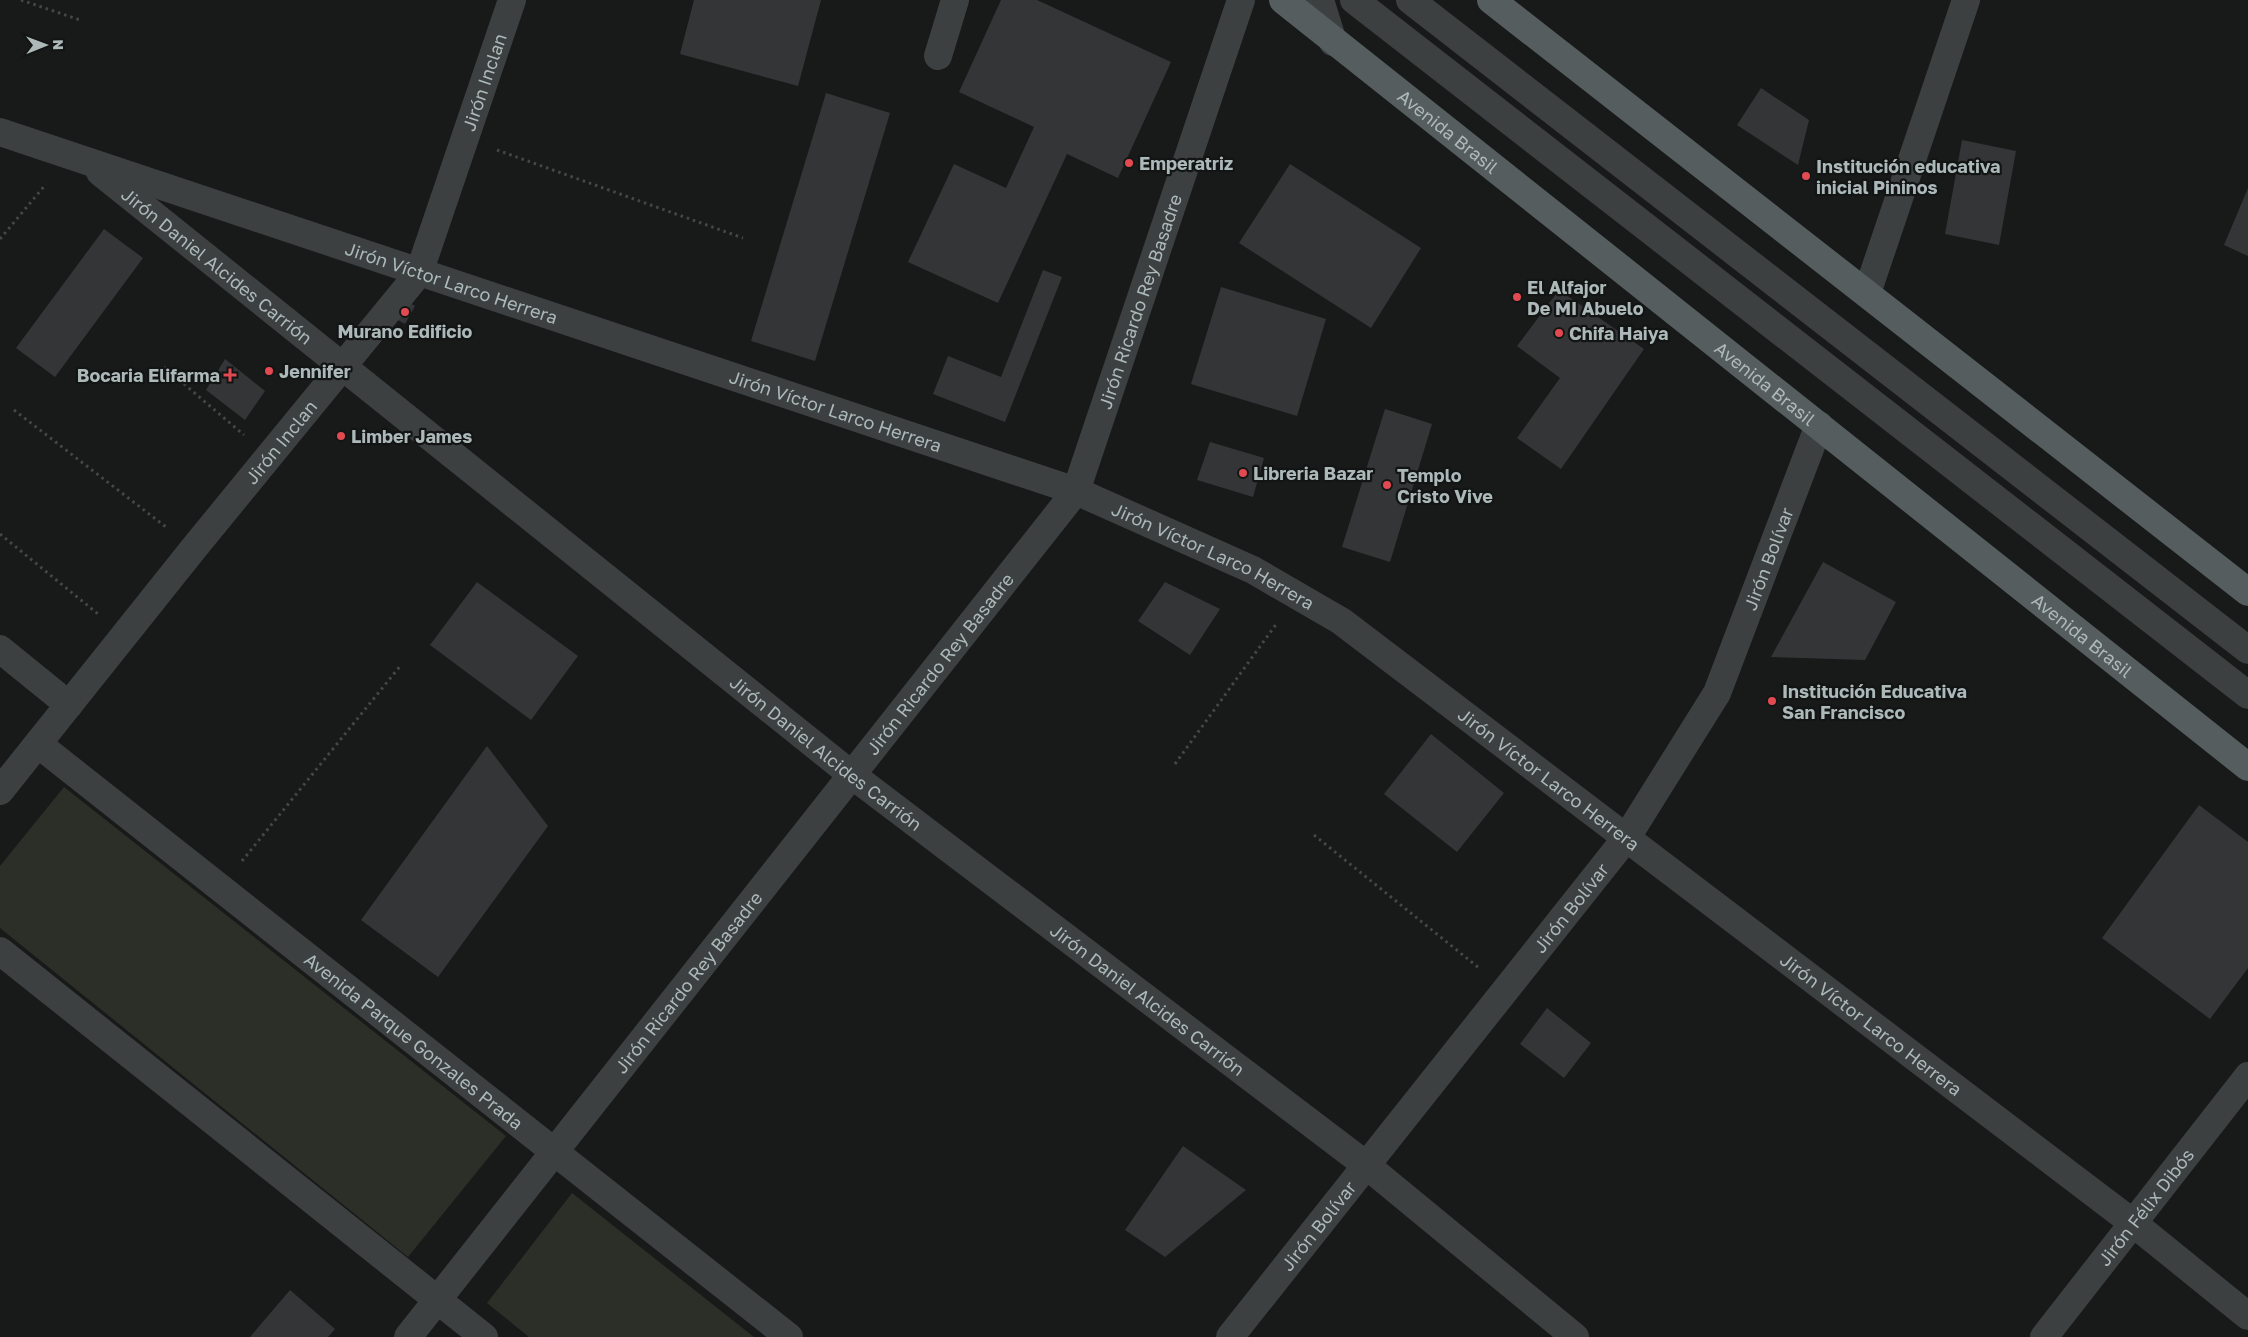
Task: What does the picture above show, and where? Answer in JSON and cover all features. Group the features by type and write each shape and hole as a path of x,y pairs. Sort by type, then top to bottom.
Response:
{"main road":[{"name":"Avenida Brasil","path":"1283,0 1333,42 1819,425 2248,767"},
{"path":"1491,0 2248,592"}],"street":[{"name":"Jirón Inclan","path":"0,791 194,548 419,273 512,0"},
{"path":"938,56 956,0"},
{"name":"Jirón Ricardo Rey Basadre","path":"408,1337 1076,491 1240,0"},
{"path":"1320,0 1333,42"},
{"path":"1354,0 2248,695"},
{"path":"1410,0 2248,650"},
{"path":"1867,293 1966,0"},
{"name":"Jirón Víctor Larco Herrera","path":"0,132 1076,491 1253,570 1341,621 2133,1224 2248,1316"},
{"name":"Jirón Daniel Alcides Carrión","path":"77,158 342,366 852,775 1366,1165 1575,1337"},
{"name":"Jirón Bolívar","path":"1230,1337 1627,837 1717,693 1819,425"},
{"path":"0,649 69,705"},
{"name":"Avenida Parque Gonzales Prada","path":"38,744 789,1337"},
{"path":"0,951 484,1337"},
{"name":"Jirón Félix Dibós","path":"2044,1337 2248,1076"}],"path":[{"path":"21,0 80,20"},
{"path":"465,139 744,238"},
{"path":"0,239 77,158"},
{"path":"164,367 269,456"},
{"path":"14,410 194,548"},
{"path":"0,534 124,635"},
{"path":"1175,764 1298,595"},
{"path":"220,888 401,665"},
{"path":"1314,835 1506,990"}],"shaded area":[{"path":"64,787 506,1136 408,1257 0,928 0,866"},
{"path":"572,1193 754,1337 529,1337 487,1303"}],"building":[{"path":"694,0 821,0 798,86 680,54"},
{"path":"1001,0 1037,0 1171,62 1118,178 1067,154 998,303 908,262 954,164 1006,188 1034,127 959,92"},
{"path":"1761,88 1809,120 1798,165 1737,125"},
{"path":"826,93 890,113 815,361 751,341"},
{"path":"1962,140 2016,151 1999,245 1945,234"},
{"path":"1290,164 1421,248 1371,328 1239,243"},
{"path":"2248,188 2248,256 2224,245"},
{"path":"104,229 143,258 55,377 16,348"},
{"path":"1043,270 1062,277 1005,422 933,394 948,356 1001,377"},
{"path":"1221,287 1326,319 1297,416 1191,384"},
{"path":"1559,290 1644,349 1561,469 1517,438 1560,378 1517,346"},
{"name":"Murano Edificio","path":"405,300 415,306 405,324 394,318"},
{"name":"Bocaria Elifarma","path":"225,359 265,391 245,420 206,390"},
{"name":"Templo Cristo Vive","path":"1385,409 1432,424 1390,562 1342,547"},
{"path":"1210,442 1264,458 1253,497 1197,480"},
{"path":"1823,562 1896,602 1865,660 1771,657"},
{"path":"477,582 578,656 531,720 430,645"},
{"path":"1165,582 1220,609 1190,655 1138,621"},
{"path":"1431,734 1504,793 1457,852 1384,794"},
{"path":"487,746 548,826 438,977 361,920"},
{"path":"2199,805 2248,842 2248,968 2210,1019 2102,938"},
{"path":"1547,1008 1591,1043 1564,1078 1520,1044"},
{"path":"1183,1146 1246,1190 1165,1257 1125,1230"},
{"path":"290,1290 335,1329 328,1337 250,1337"}],"place":[{"name":"Emperatriz","path":"1129,163"},
{"name":"Institución educativa inicial Pininos","path":"1806,176"},
{"name":"El Alfajor De MI Abuelo","path":"1517,297"},
{"name":"Murano Edificio","path":"405,312"},
{"name":"Chifa Haiya","path":"1559,333"},
{"name":"Jennifer","path":"269,371"},
{"name":"Bocaria Elifarma","path":"230,375"},
{"name":"Limber James","path":"341,436"},
{"name":"Libreria Bazar","path":"1243,473"},
{"name":"Templo Cristo Vive","path":"1387,485"},
{"name":"Institución Educativa San Francisco","path":"1772,701"}]}
